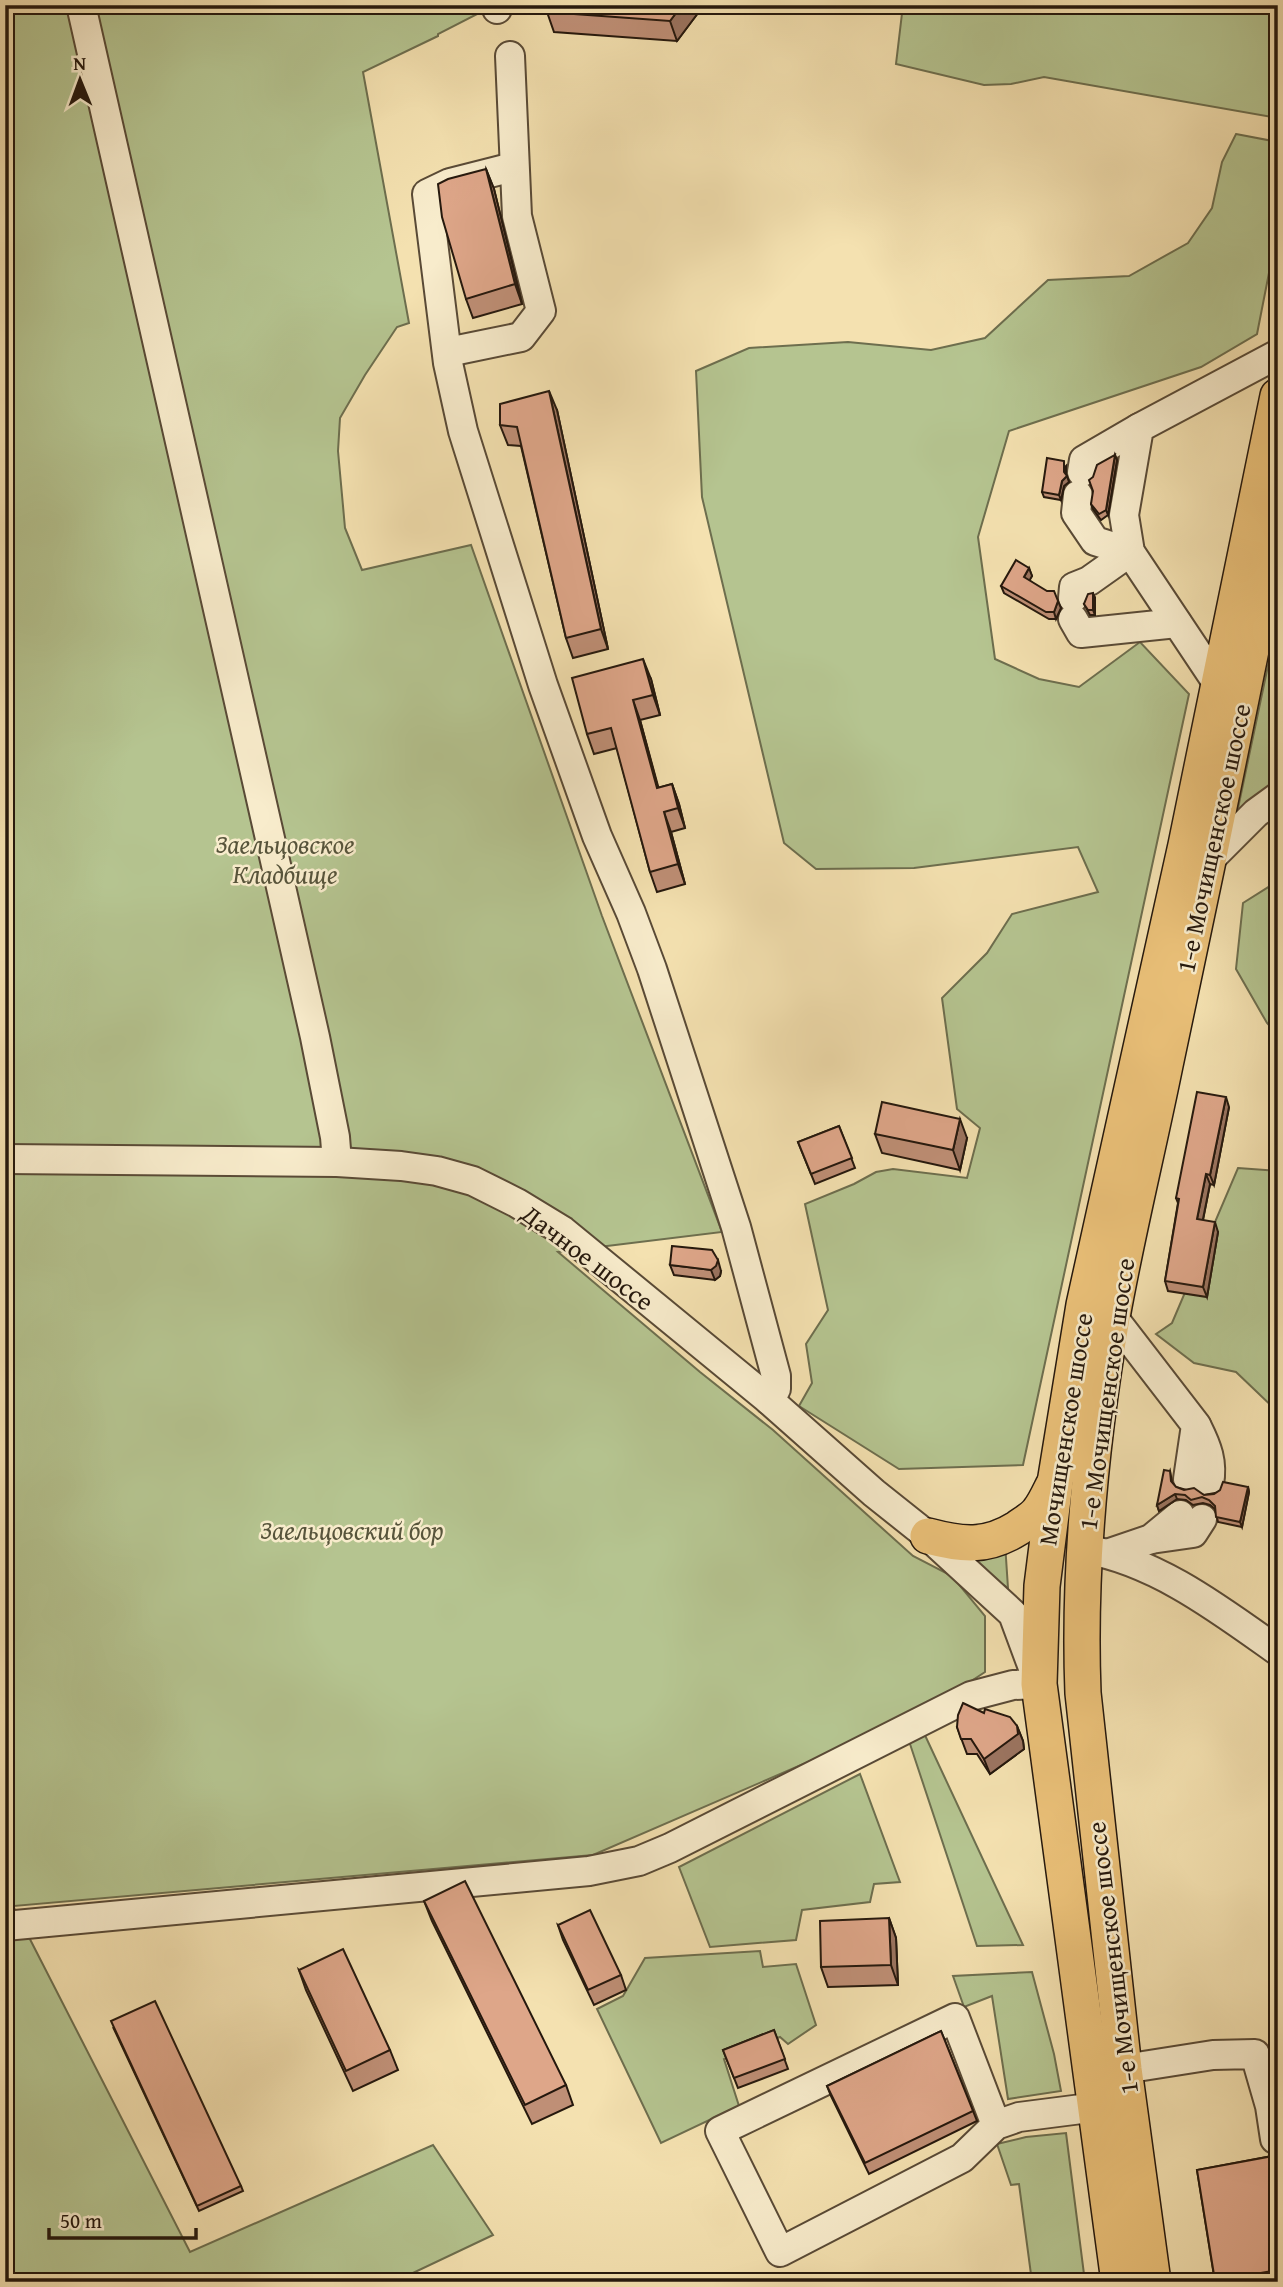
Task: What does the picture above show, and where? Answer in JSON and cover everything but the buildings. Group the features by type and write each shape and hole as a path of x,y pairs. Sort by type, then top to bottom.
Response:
{"main road":[{"name":"Мочищенское шоссе","path":"1039,1684 1026,1625 1042,1586 1055,1483 1084,1305 1186,845 1278,396"},
{"name":"1-е Мочищенское шоссе","path":"1153,2282 1124,2069 1083,1693 1081,1650 1097,1551 1090,1468 1112,1316 1278,518"},
{"path":"928,1536 954,1543 996,1540 1039,1512 1055,1483"},
{"path":"1026,1625 1081,1650"},
{"name":"1-е Мочищенское шоссе","path":"1039,1684 1119,2282"}],"street":[{"path":"81,5 315,1037 335,1137 337,1162"},
{"path":"448,352 521,337 541,311 517,216 510,56"},
{"path":"513,167 450,183 427,194 448,363 463,431 543,685 597,836 652,969 736,1227 776,1376 776,1389 769,1400"},
{"path":"1130,552 1095,541 1076,513 1084,460 1278,354"},
{"path":"1139,428 1125,515 1130,552 1218,684"},
{"path":"1130,552 1089,581 1073,587 1073,609 1081,633 1177,623"},
{"path":"1208,861 1256,813 1278,797"},
{"name":"Дачное шоссе","path":"5,1160 337,1162 437,1171 473,1181 517,1203 562,1231 769,1400 874,1493 928,1536 1026,1625"},
{"path":"1112,1316 1196,1425 1199,1482"},
{"path":"1097,1551 1151,1539 1191,1517"},
{"path":"1097,1551 1195,1592 1278,1651"},
{"path":"5,1926 589,1871 639,1861 682,1842 971,1696 1013,1685 1039,1684"},
{"path":"996,2125 955,2018 720,2131 779,2252 962,2158 996,2125 1018,2117 1097,2107"},
{"path":"1124,2069 1213,2055 1255,2054 1274,2105 1275,2139"}],"green space":[{"name":"Заельцовский бор","path":"5,5 488,5 489,8 438,36 363,72 409,323 397,327 340,418 338,451 345,528 362,570 471,545 602,916 722,1232 558,1252 773,1430 913,1556 952,1576 985,1616 985,1672 933,1706 593,1855 13,1906 190,2252 433,2145 493,2235 394,2282 5,2282"},
{"path":"903,5 1278,5 1278,118 1044,77 1011,84 984,85 896,64"},
{"path":"1236,134 1278,142 1278,227 1257,334 1201,367 1009,431 978,537 995,659 1039,679 1079,687 1140,642 1189,694 1023,1465 899,1469 799,1406 812,1383 806,1344 828,1310 805,1204 876,1172 893,1169 967,1178 980,1128 957,1109 942,998 987,953 1012,914 1098,892 1078,847 914,868 816,869 784,843 702,497 696,371 749,348 848,342 931,350 985,338 1048,280 1129,276 1188,243 1212,208 1222,162"},
{"path":"1278,618 1278,784 1237,813"},
{"path":"1278,881 1278,1035 1267,1023 1236,969 1243,903"},
{"path":"1238,1168 1278,1171 1278,1412 1236,1372 1194,1363 1156,1334 1172,1323"},
{"path":"1005,1543 1008,1588 972,1563 972,1555"},
{"path":"923,1731 1023,1945 977,1946 909,1741"},
{"path":"860,1774 900,1882 874,1884 870,1902 802,1910 796,1940 710,1947 679,1867"},
{"path":"760,1951 763,1967 796,1964 816,2025 788,2044 780,2037 724,2059 739,2106 661,2143 597,2009 623,1996 645,1958"},
{"path":"1032,1972 1061,2091 1008,2099 992,1996 964,2007 953,1976"},
{"path":"1066,2133 1085,2282 1032,2282 1019,2184 1011,2185 997,2144 1026,2137"}],"park label":[{"name":"Заельцовское Кладбище","path":"285,858"}]}
